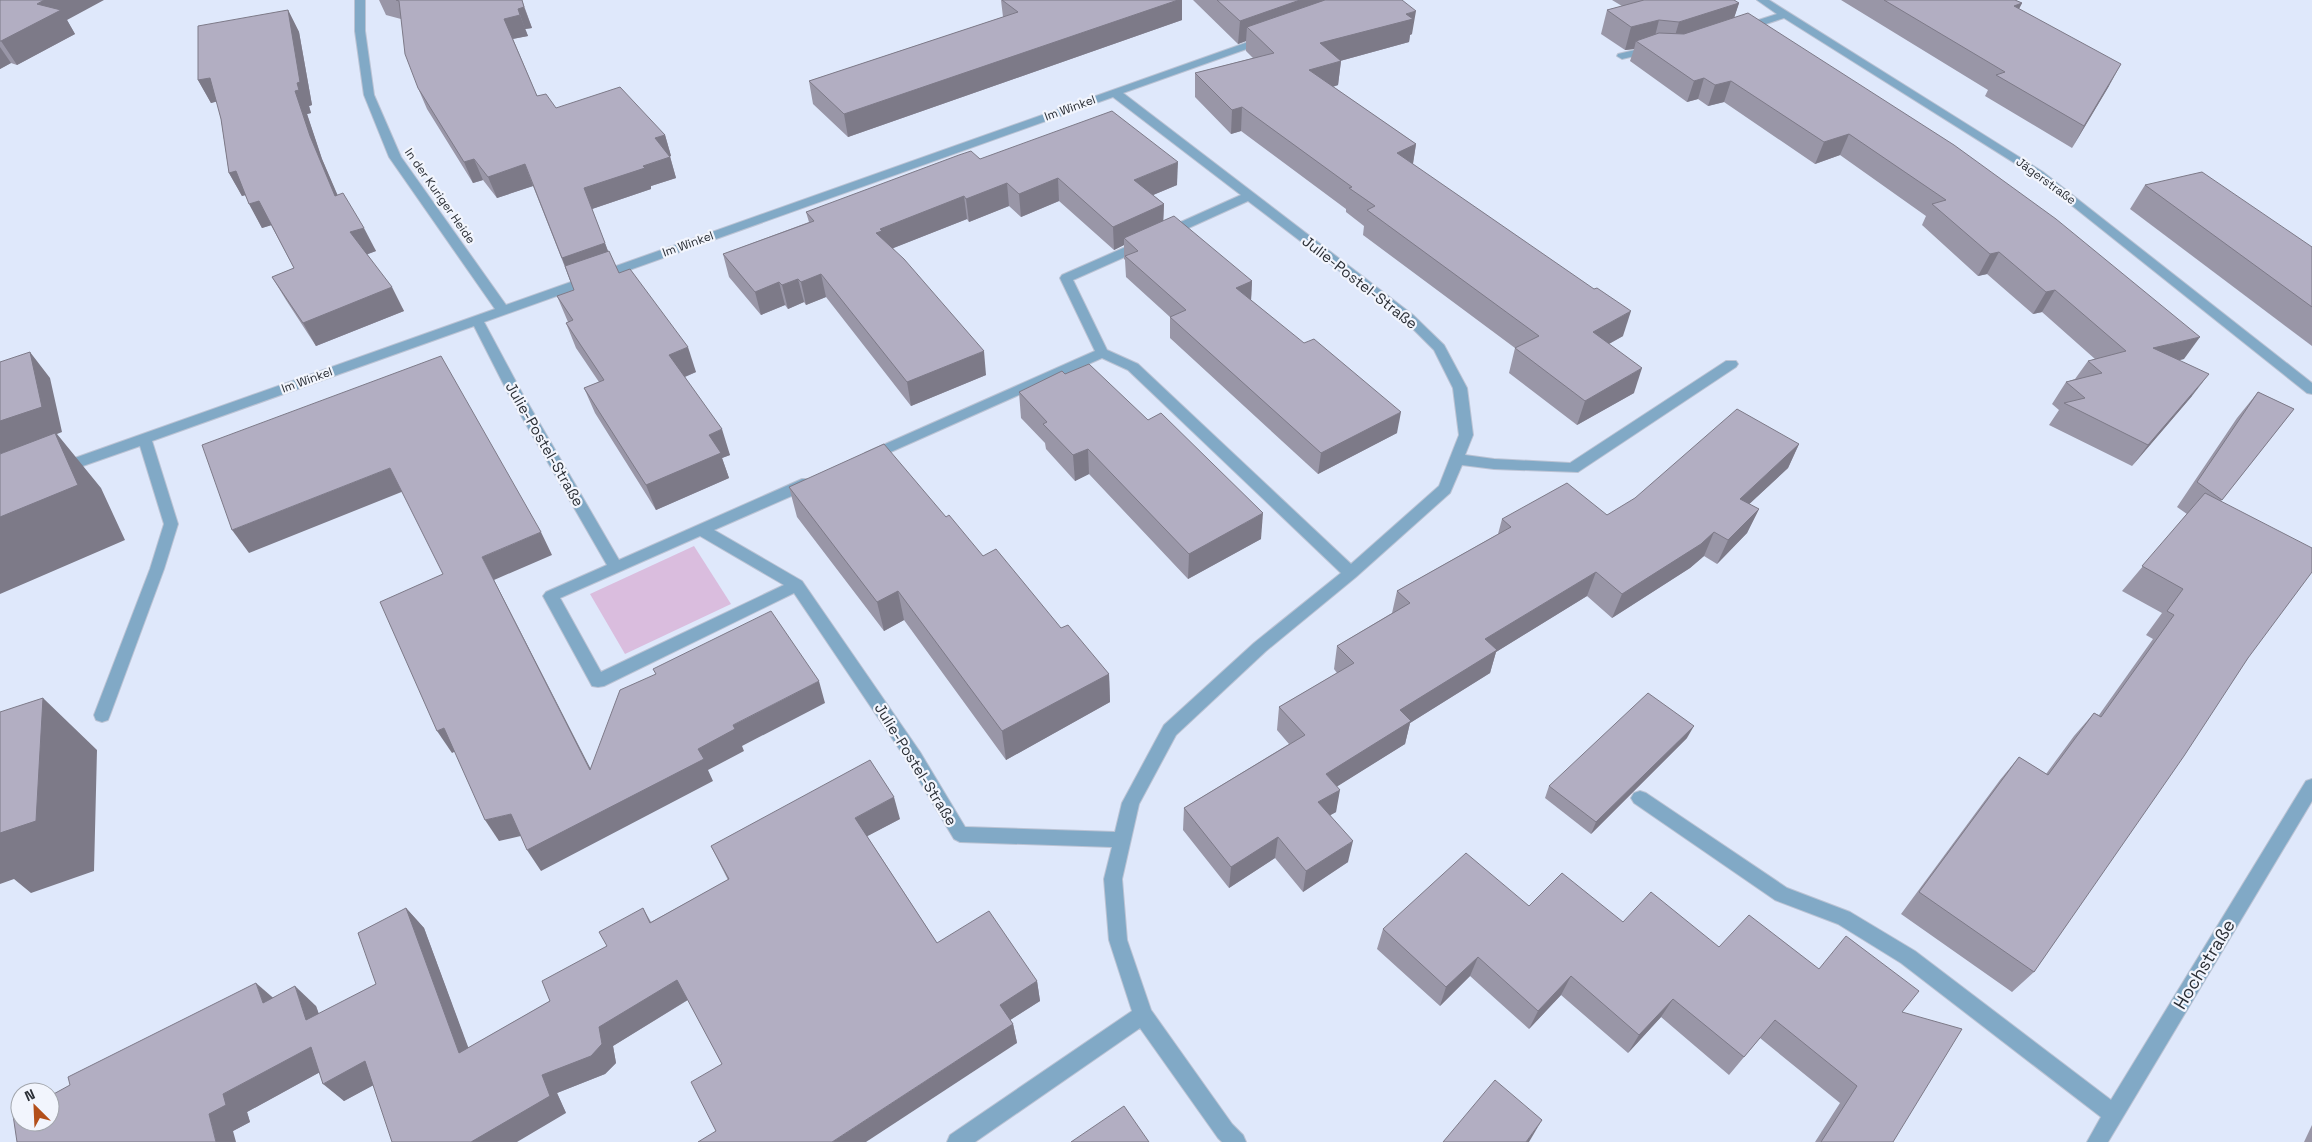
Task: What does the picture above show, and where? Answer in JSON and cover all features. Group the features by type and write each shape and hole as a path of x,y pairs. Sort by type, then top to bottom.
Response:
{"street":[{"name":"In der Kuriger Heide","path":"360,0 360,31 369,95 395,157 503,311"},
{"name":"Jägerstraße","path":"1762,0 2039,174 2312,390"},
{"path":"1729,32 1785,14"},
{"name":"Im Winkel","path":"45,474 1274,36"},
{"path":"1622,56 1654,49 1663,50"},
{"name":"Julie-Postel-Straße","path":"1114,92 1409,318 1439,348 1460,388 1466,435 1445,489 1351,573 1260,647 1170,730 1131,804 1113,879 1118,940 1143,1015 1174,1062 1225,1131 1236,1142"},
{"path":"1249,196 1066,278 1102,353 1132,367 1351,573"},
{"name":"Julie-Postel-Straße","path":"477,320 515,393 616,568"},
{"path":"856,462 1102,353"},
{"path":"1457,459 1494,464 1574,468 1731,364"},
{"path":"102,715 157,569 171,524 144,438"},
{"path":"797,585 598,681 551,596 820,478"},
{"name":"Julie-Postel-Straße","path":"701,530 797,585 914,757 960,834 1122,840"},
{"name":"Hochstraße","path":"2097,1142 2312,786"},
{"path":"1640,798 1781,894 1844,918 1908,957 2113,1114"},
{"path":"957,1142 1143,1015"}],"shaded area":[{"path":"694,546 731,604 625,654 590,594"}],"building":[{"path":"0,0 44,0 37,4 61,10 0,41"},
{"path":"396,0 522,0 524,7 518,9 520,15 504,19 537,96 546,94 556,108 620,87 665,135 655,138 670,157 643,166 645,168 584,188 605,243 562,258 525,164 488,177 474,159 464,162 418,88 405,54 399,1"},
{"path":"1002,0 1178,0 844,114 809,81 1018,12"},
{"path":"1217,0 1300,0 1240,21"},
{"path":"1325,0 1402,0 1416,11 1406,14 1413,19 1320,43 1341,61 1309,70 1416,144 1397,153 1594,289 1597,288 1631,311 1593,332 1642,368 1585,401 1515,348 1539,336 1367,210 1375,206 1349,188 1352,187 1242,107 1232,110 1195,73 1274,53 1247,27"},
{"path":"1644,0 1734,0 1739,3 1679,22 1659,20 1631,27 1607,10"},
{"path":"1884,0 2015,0 2022,3 2014,6 2121,64 2084,126 1996,75 2005,72"},
{"path":"288,10 300,82 297,83 299,90 295,91 310,136 335,196 343,193 364,228 350,232 392,287 303,323 272,277 294,268 259,201 249,204 236,171 229,173 221,119 210,78 198,80 198,26"},
{"path":"1748,13 1954,145 2056,219 2200,337 2153,348 2209,374 2148,445 2064,403 2085,398 2066,382 2102,373 2088,361 2126,351 2055,290 2046,292 1999,252 1990,254 1932,204 1946,200 1849,134 1824,142 1731,81 1715,85 1704,78 1694,81 1636,41 1659,33 1684,34"},
{"path":"1112,111 1178,162 1134,180 1164,204 1113,227 1058,178 1019,194 1007,183 966,199 964,196 880,229 882,231 876,233 904,259 984,351 907,382 821,274 801,282 798,279 782,285 779,282 755,292 723,254 814,221 806,212 959,155 971,151 980,159"},
{"path":"2202,172 2312,247 2312,307 2145,185"},
{"path":"1174,216 1252,281 1236,288 1304,343 1314,339 1401,412 1321,453 1170,317 1186,310 1125,256 1138,251 1124,238"},
{"path":"609,251 619,273 630,269 688,347 669,355 722,429 709,435 721,453 646,485 584,388 604,380 566,323 573,320 557,296 574,290 565,266"},
{"path":"30,352 42,407 0,421 0,362"},
{"path":"441,356 541,532 482,557 590,770 620,690 656,674 653,669 771,611 819,681 733,725 735,729 698,749 704,759 527,850 511,814 485,820 444,728 437,731 380,602 443,574 390,468 232,530 202,445"},
{"path":"1089,364 1148,420 1161,413 1263,513 1189,554 1088,449 1073,455 1043,424 1047,422 1019,392 1062,371 1065,374"},
{"path":"2258,392 2294,409 2222,500 2197,482"},
{"path":"1737,409 1799,444 1740,499 1759,509 1728,540 1714,532 1701,544 1622,594 1596,572 1485,639 1497,650 1400,710 1411,721 1326,774 1340,790 1318,802 1353,841 1306,871 1278,837 1231,867 1184,808 1305,735 1279,707 1354,663 1337,646 1410,603 1397,591 1511,527 1502,519 1567,483 1607,515 1635,498"},
{"path":"55,433 78,485 0,517 0,454"},
{"path":"884,444 946,517 949,515 983,556 996,549 1061,628 1068,625 1109,674 1002,731 898,591 877,602 789,487"},
{"path":"2205,493 2312,548 2312,572 2248,658 2184,756 2034,972 1919,892 2019,757 2048,775 2094,713 2101,717 2174,615 2167,611 2183,589 2142,566"},
{"path":"1648,693 1694,726 1596,822 1549,786"},
{"path":"43,698 36,821 0,833 0,712"},
{"path":"870,760 894,797 855,818 937,943 989,911 1037,981 1000,1005 1013,1024 832,1142 698,1142 716,1131 691,1082 722,1064 677,980 599,1027 602,1044 591,1056 542,1075 550,1096 471,1142 392,1142 365,1061 323,1084 311,1047 223,1094 226,1105 209,1114 216,1142 17,1142 16,1132 60,1132 60,1090 70,1085 68,1077 256,983 263,1003 295,986 306,1020 376,984 358,933 406,908 459,1053 550,1001 542,981 607,946 599,932 643,908 650,923 729,879 711,846"},
{"path":"1466,853 1529,906 1562,873 1623,922 1651,892 1719,947 1749,915 1819,969 1846,936 1919,991 1902,1012 1962,1029 1893,1142 1821,1142 1857,1086 1775,1020 1744,1057 1673,999 1639,1035 1571,976 1538,1011 1478,957 1446,987 1383,929"},
{"path":"1495,1080 1542,1120 1526,1142 1443,1142"},
{"path":"1124,1106 1149,1142 1071,1142"}]}
